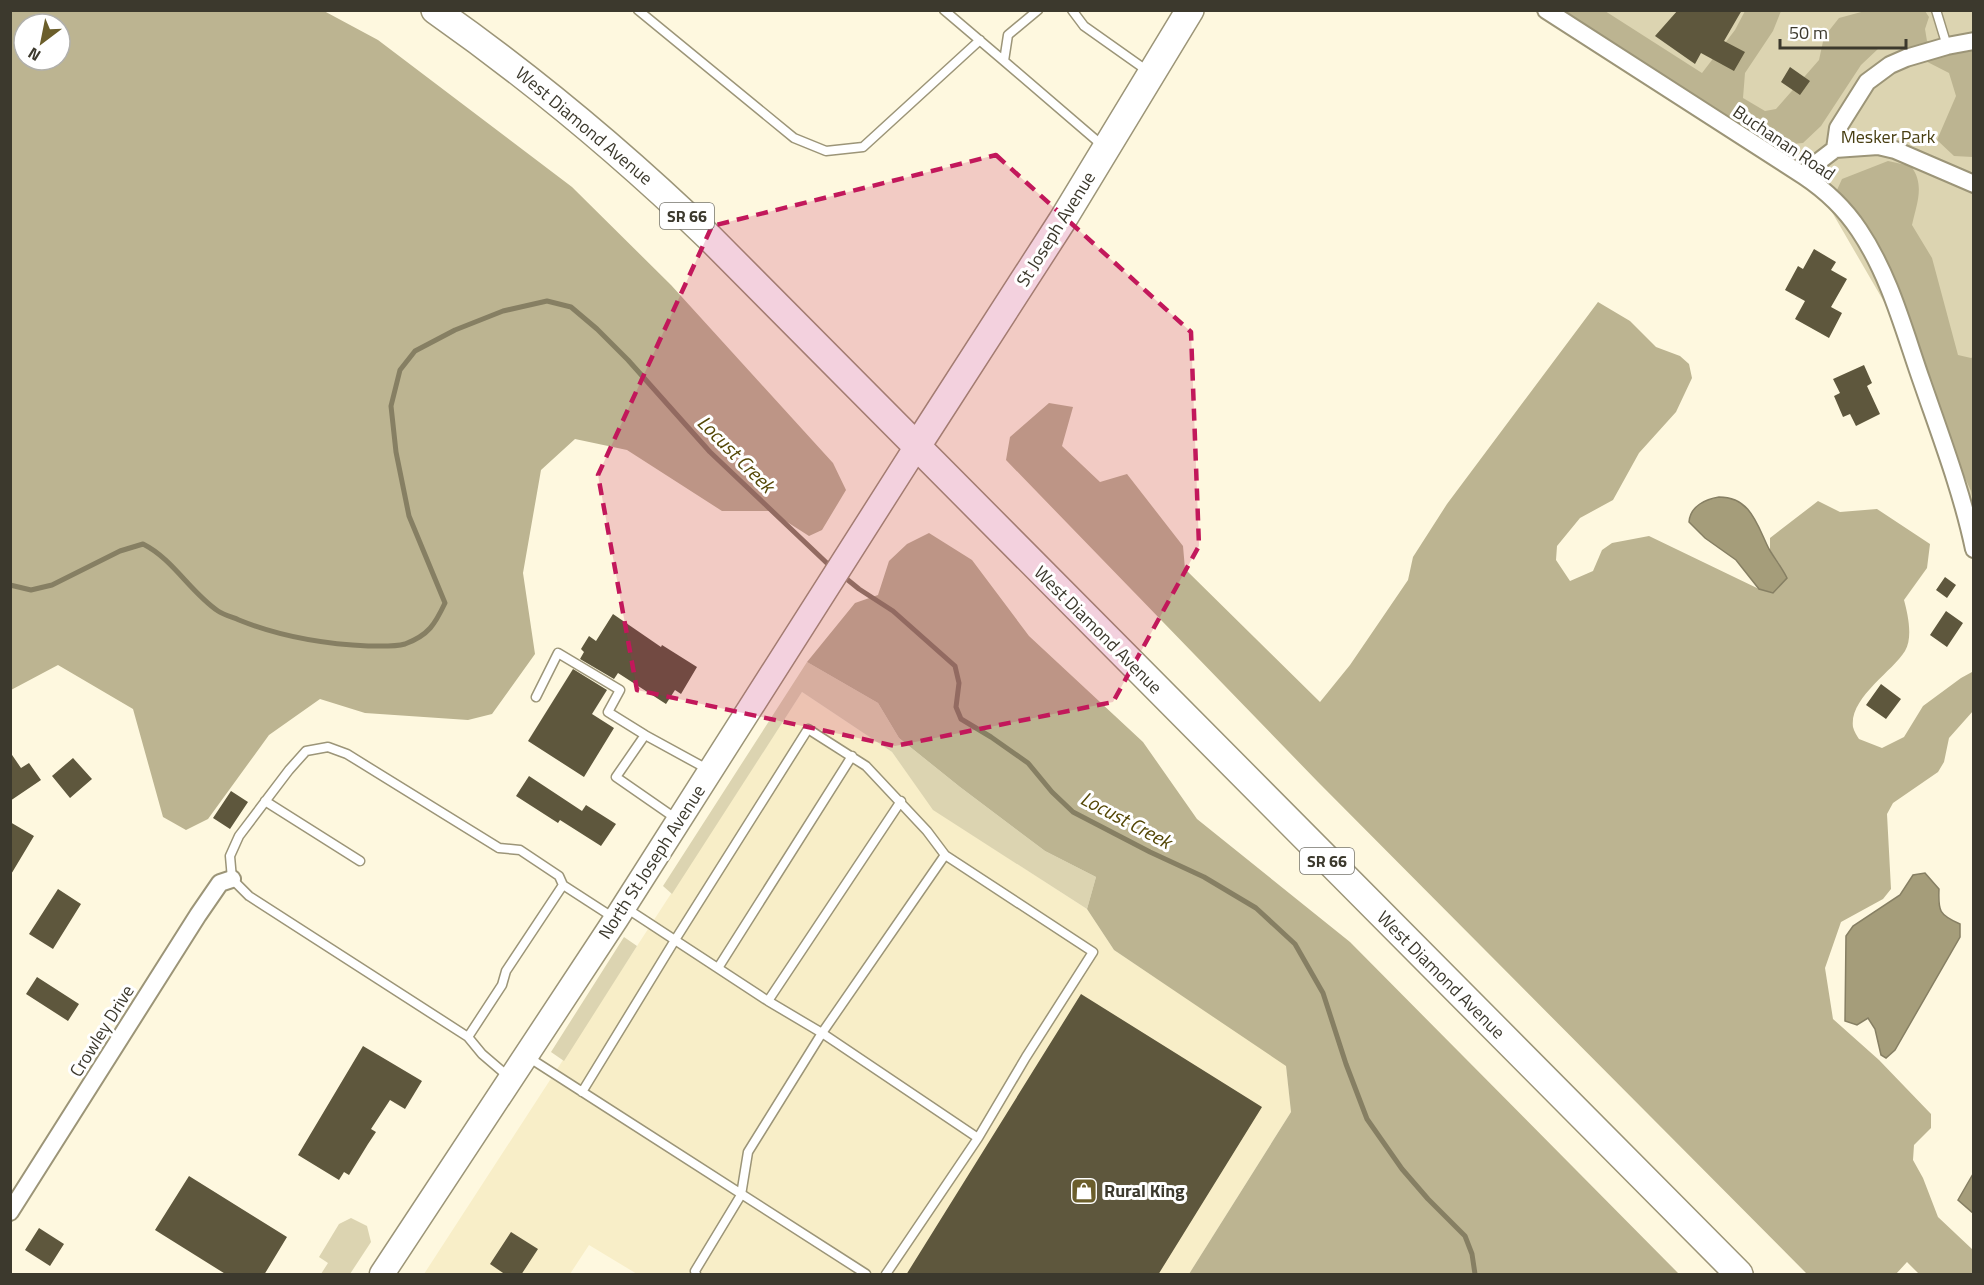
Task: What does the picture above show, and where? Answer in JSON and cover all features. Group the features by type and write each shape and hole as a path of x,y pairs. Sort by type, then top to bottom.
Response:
{"main road":[{"name":"West Diamond Avenue","path":"435,10 561,105 643,174 710,237 1739,1275"},
{"name":"St Joseph Avenue","path":"917,446 1056,231 1190,10"},
{"name":"North St Joseph Avenue","path":"382,1275 619,913 917,446"}],"street":[{"name":"Buchanan Road","path":"1546,10 1804,176 1820,187 1848,216 1878,260 1899,315 1965,510 1974,549"},
{"path":"1835,149 1838,128 1867,82 1890,65 1906,58 1974,41"},
{"path":"1804,176 1835,149 1878,146 1895,150 1974,184"},
{"name":"Crowley Drive","path":"10,1212 198,915 220,883 232,879"}],"lane":[{"path":"638,10 794,138 826,151 862,147 980,40"},
{"path":"944,10 1106,148"},
{"path":"1004,61 1008,34 1038,10"},
{"path":"1072,10 1084,26 1152,74"},
{"path":"1936,10 1947,46"},
{"path":"536,697 558,653 620,690 608,712 710,771"},
{"path":"582,1092 808,729 866,766 901,801 945,855 1093,952 978,1138 886,1275"},
{"path":"645,735 616,777 678,821"},
{"path":"511,1078 482,1054 468,1037 249,896 232,879 230,856 239,836 306,751 328,747 347,754 498,848 520,850 558,876 563,885 675,940 768,1001 822,1033 978,1138"},
{"path":"718,968 852,756"},
{"path":"265,801 360,861"},
{"path":"768,1001 901,801"},
{"path":"696,1275 694,1271 741,1195 748,1152 822,1033 945,855"},
{"path":"468,1037 502,985 506,971 563,885"},
{"path":"525,1056 866,1275"}],"highlighted area":[{"path":"996,155 1191,332 1199,546 1113,702 895,746 637,690 598,475 712,226"}],"shaded area":[{"path":"11,10 324,11 378,40 572,187 671,285 833,463 846,490 822,530 809,536 770,511 722,511 627,450 575,439 541,470 523,573 535,654 492,714 468,720 365,713 320,699 269,735 208,819 186,830 163,817 133,709 58,665 11,690"},
{"path":"1564,11 1605,11 1702,73 1735,30 1745,11 1781,11 1773,31 1745,73 1743,98 1765,111 1776,109 1819,60 1824,37 1839,18 1865,11 1925,11 1929,17 1925,29 1927,41 1948,52 1973,50 1973,157 1954,156 1937,140 1956,96 1949,73 1902,49 1879,48 1861,65 1821,126 1803,143 1779,145 1756,137"},
{"path":"1888,161 1911,166 1915,173 1919,194 1912,225 1932,258 1958,355 1973,357 1973,503 1971,491 1940,423 1906,310 1837,190 1842,179"},
{"path":"1598,302 1630,321 1656,347 1680,356 1689,364 1692,378 1676,412 1639,453 1613,500 1580,518 1557,546 1556,560 1570,581 1593,571 1602,550 1612,543 1649,536 1759,589 1773,593 1780,565 1770,550 1770,538 1818,501 1840,512 1877,509 1930,544 1927,568 1904,600 1909,626 1909,639 1905,651 1864,696 1854,716 1853,727 1859,739 1882,748 1904,737 1923,706 1972,672 1973,711 1949,738 1944,762 1938,772 1893,803 1887,814 1891,889 1883,899 1841,922 1825,968 1833,1019 1879,1060 1931,1114 1931,1128 1914,1145 1913,1160 1923,1178 1938,1217 1973,1250 1973,1274 1919,1274 1907,1262 1896,1274 1807,1274 1318,782 1006,460 1010,437 1049,403 1073,407 1062,446 1100,482 1127,474 1183,546 1185,569 1320,702 1350,665 1408,580 1413,557 1447,504"},
{"path":"1719,497 1739,502 1752,514 1769,549 1787,578 1773,593 1759,589 1736,560 1705,538 1689,522 1692,512 1700,504"},
{"path":"929,533 972,560 1029,636 1143,742 1197,819 1350,942 1679,1274 1189,1274 1291,1112 1286,1066 1114,950 1087,909 1096,877 1045,851 899,738 878,703 807,662 855,603 878,595 889,561 907,544"},
{"path":"802,692 892,752 934,810 1087,909 1114,950 1286,1065 1291,1112 1189,1274 637,1274 589,1245 570,1274 424,1274"},
{"path":"1925,873 1939,889 1941,911 1948,918 1960,924 1960,937 1895,1050 1886,1058 1881,1055 1875,1029 1868,1018 1857,1025 1845,1021 1846,936 1853,926 1900,895 1913,875"},
{"path":"1973,1174 1973,1213 1958,1200"}],"green space":[{"name":"Mesker Park","path":"1591,11 1973,11 1973,507 1945,407 1789,138"},
{"path":"807,662 878,703 899,738 1045,851 1096,877 1087,909 933,810 892,752 802,692 672,894 663,886"},
{"path":"624,937 637,946 564,1061 551,1052"},
{"path":"351,1218 367,1226 371,1242 350,1274 321,1274 328,1263 319,1257 339,1224"}],"building":[{"path":"1678,10 1742,10 1724,41 1745,52 1734,71 1701,53 1695,64 1655,36"},
{"path":"1790,67 1810,81 1800,95 1781,82"},
{"path":"1814,249 1836,262 1831,270 1847,279 1831,307 1842,313 1829,338 1795,319 1805,301 1785,290 1798,266 1803,269"},
{"path":"1864,365 1872,383 1867,386 1880,414 1856,426 1850,414 1843,417 1834,396 1840,393 1833,379"},
{"path":"1945,577 1956,585 1947,598 1936,590"},
{"path":"1946,611 1963,623 1947,647 1930,635"},
{"path":"613,614 661,647 662,645 697,667 681,694 675,690 666,704 618,673 614,679 580,659 584,652 581,649 589,636 596,641"},
{"path":"573,669 607,690 592,714 614,728 584,777 528,741"},
{"path":"1881,684 1901,699 1886,719 1866,705"},
{"path":"10,752 21,768 29,763 41,780 10,801"},
{"path":"73,758 92,779 70,798 52,776"},
{"path":"529,776 582,811 586,805 616,824 601,846 560,820 558,823 516,796"},
{"path":"231,791 248,802 230,829 213,818"},
{"path":"10,822 34,836 10,876"},
{"path":"58,889 81,904 53,949 29,934"},
{"path":"37,977 79,1004 68,1021 26,994"},
{"name":"Rural King","path":"1081,994 1262,1107 1158,1275 906,1275"},
{"path":"363,1046 422,1081 405,1109 390,1100 371,1129 376,1132 349,1175 344,1172 339,1180 298,1155"},
{"path":"189,1176 287,1237 264,1275 227,1275 155,1230"},
{"path":"39,1228 64,1244 50,1266 25,1250"},
{"path":"511,1232 538,1249 521,1275 506,1275 490,1264"}],"waterway":[{"name":"Locust Creek","path":"10,585 31,590 52,585 120,551 143,544 163,558 218,611 255,626 303,639 352,645 392,646 413,641 426,633 445,603 409,516 396,452 391,406 400,370 415,351 455,330 503,311 547,301 571,307 597,329 628,360 710,452 831,567"},
{"name":"Locust Creek","path":"843,576 893,611 955,666 959,683 956,707 961,719 1028,763 1052,792 1073,812 1204,877 1256,908 1295,944 1323,993 1367,1119 1402,1169 1465,1236 1472,1254 1475,1274"}],"place":[{"name":"Rural King","path":"1084,1191"}]}
